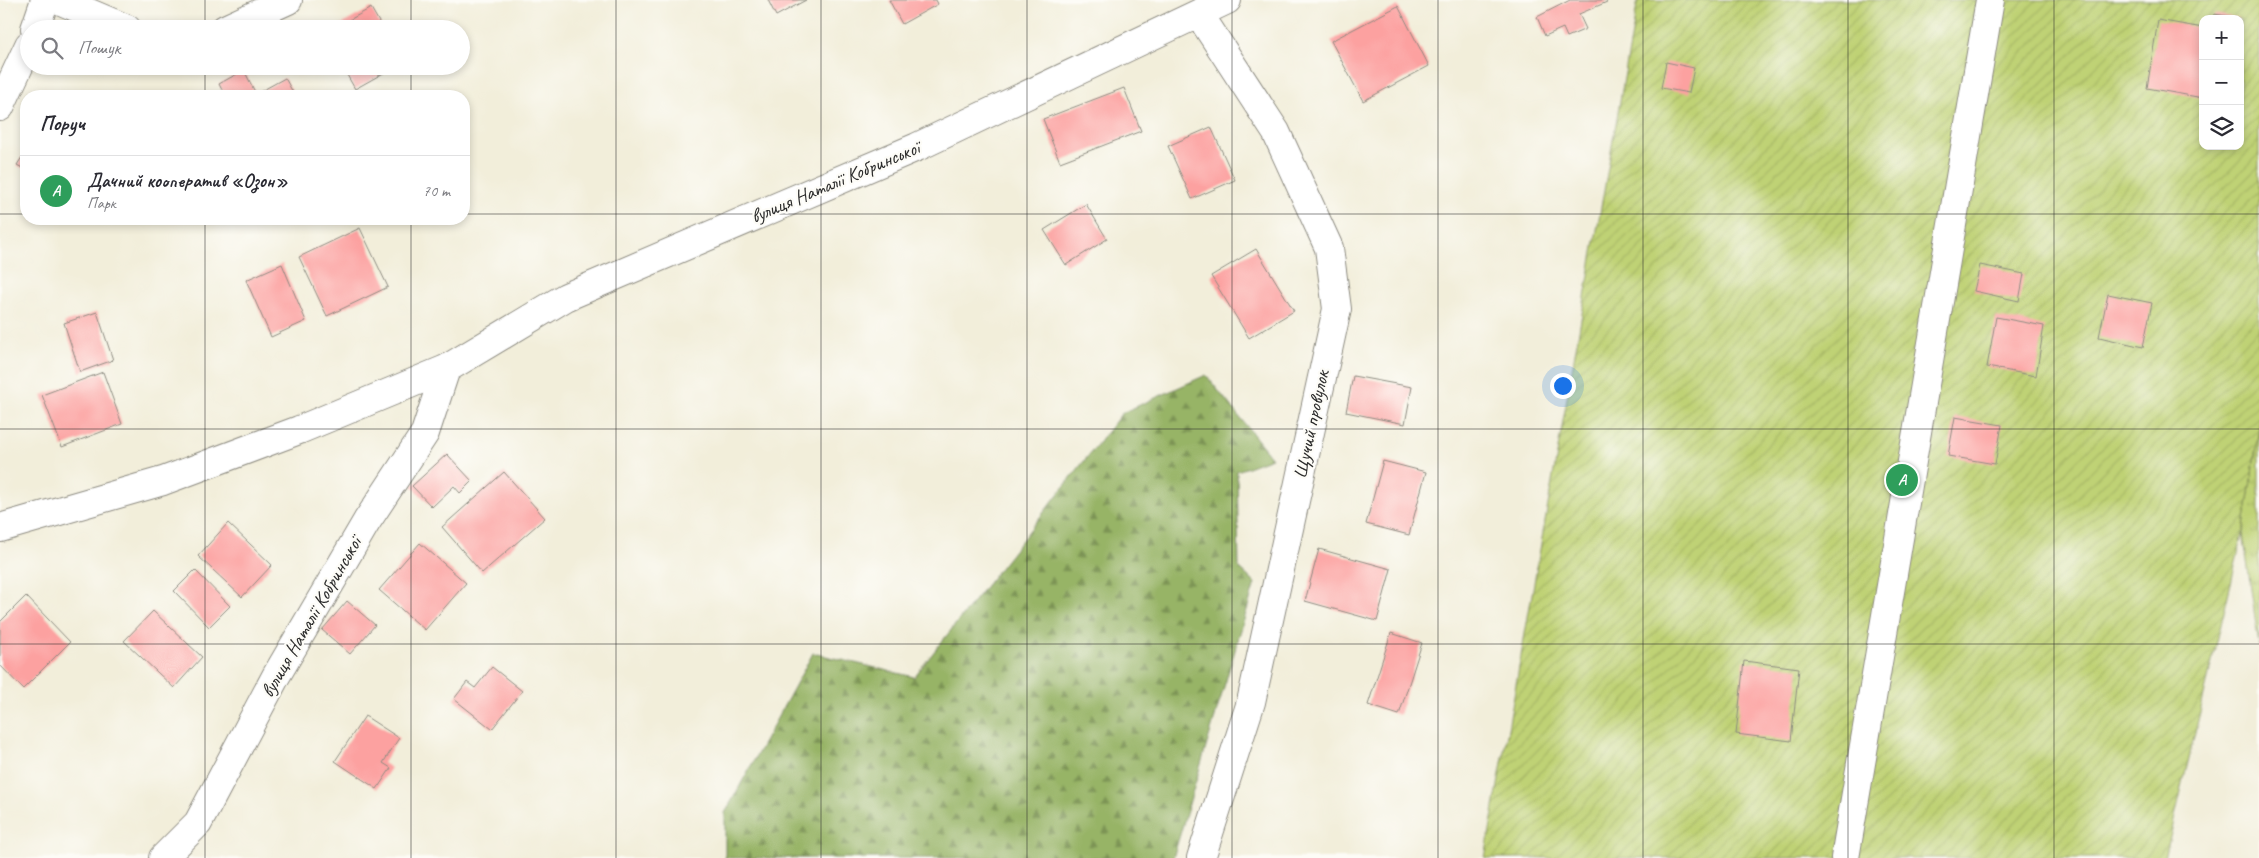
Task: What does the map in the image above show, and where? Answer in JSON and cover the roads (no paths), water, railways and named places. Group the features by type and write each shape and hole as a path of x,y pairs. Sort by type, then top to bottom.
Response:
{"street":[{"path":"38,20 45,0"},
{"path":"59,0 106,20"},
{"path":"245,20 288,0"},
{"name":"вулиця Наталії Кобринської","path":"0,528 164,481 300,430 446,369 566,298 917,148 1227,0"},
{"path":"1845,858 1990,0"},
{"name":"Щучий провулок","path":"1199,14 1276,132 1329,248 1337,309 1251,702 1201,858"},
{"path":"0,107 20,64"},
{"name":"вулиця Наталії Кобринської","path":"163,858 198,823 276,676 367,521 425,433 446,369"}],"place":[{"name":"Дачний кооператив «Озон»","path":"1902,480"}]}
